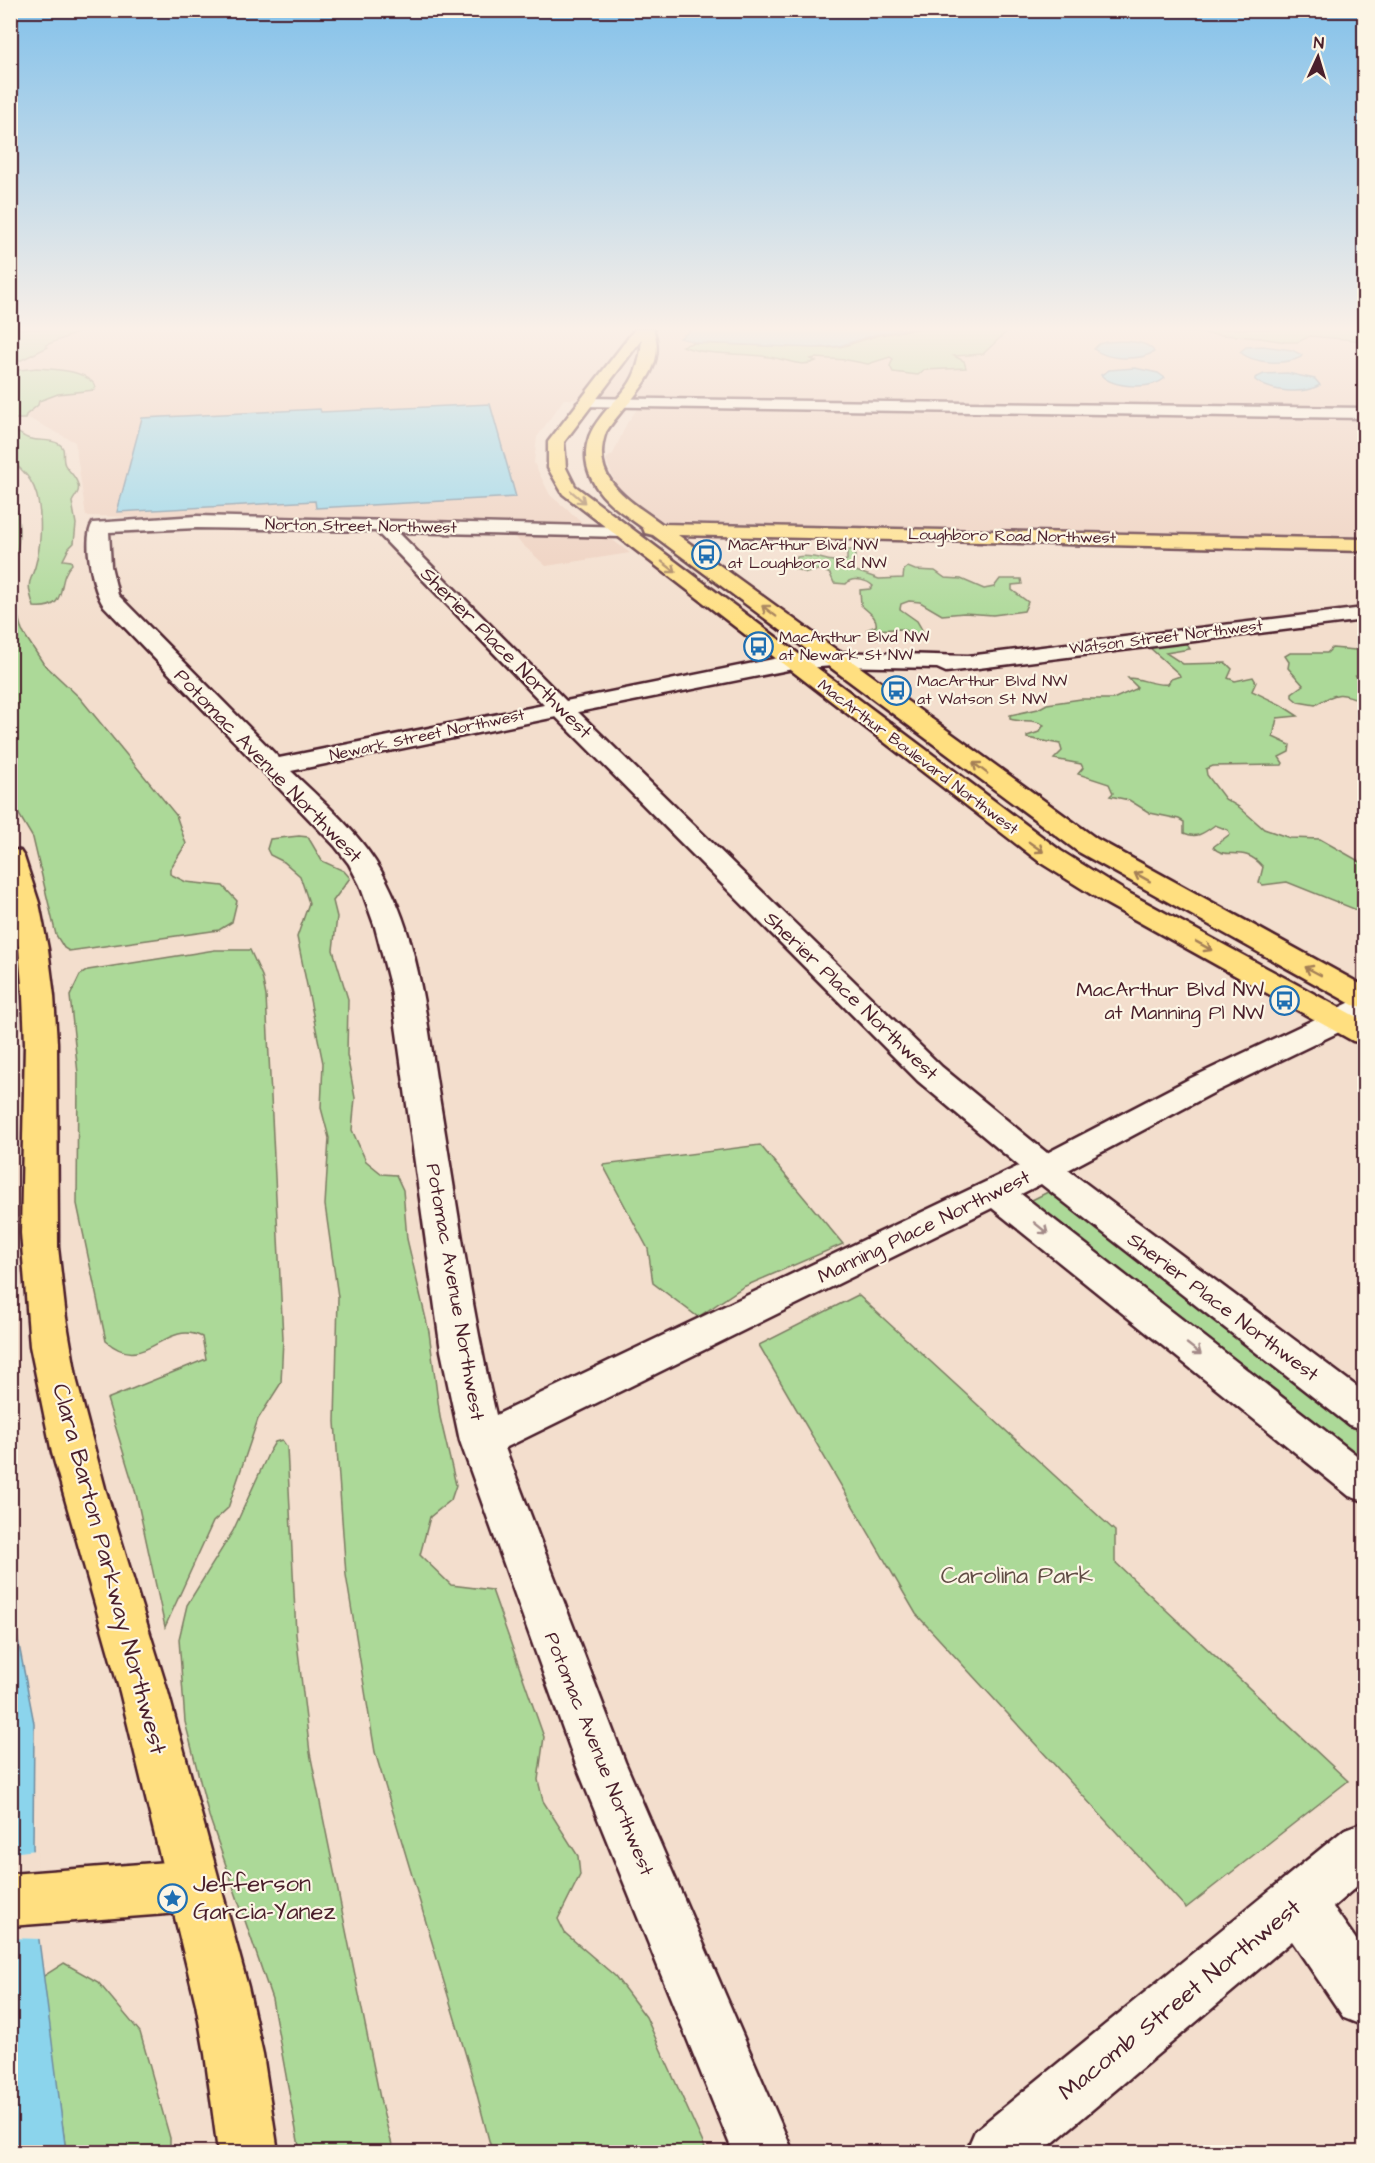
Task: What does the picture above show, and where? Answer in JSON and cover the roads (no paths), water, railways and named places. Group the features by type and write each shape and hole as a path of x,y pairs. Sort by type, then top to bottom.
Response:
{"main road":[{"name":"MacArthur Boulevard Northwest","path":"565,430 556,442 554,462 558,474 569,490 1024,839 1115,897 1356,1020"},
{"name":"MacArthur Boulevard Northwest","path":"600,430 593,462 608,491 640,518 1087,845 1365,998"},
{"name":"Loughboro Road Northwest","path":"623,531 658,529 1365,545"},
{"name":"Clara Barton Parkway Northwest","path":"10,857 24,902 38,984 42,1081 39,1234 45,1308 54,1364 77,1466 126,1628 172,1796 228,2023 238,2073 248,2152"},
{"path":"10,1900 193,1886"}],"street":[{"name":"Norton Street Northwest","path":"100,527 197,522 623,531"},
{"name":"Potomac Avenue Northwest","path":"100,527 104,588 108,598 345,840 362,862 374,885 390,927 409,1005 461,1351 481,1441 600,1762 763,2152"},
{"name":"Sherier Place Northwest","path":"382,527 930,1074 1043,1169 1365,1414"},
{"name":"Watson Street Northwest","path":"822,684 967,662 1365,614"},
{"name":"Watson Street Northwest","path":"793,662 832,658 967,662"},
{"name":"Newark Street Northwest","path":"273,767 793,662"},
{"name":"Manning Place Northwest","path":"481,1441 1043,1169 1201,1086 1356,1020"},
{"path":"995,1192 1365,1484"},
{"name":"Macomb Street Northwest","path":"996,2152 1365,1847"},
{"path":"1298,1903 1365,1998"}],"water":[{"path":"139,430 497,430 516,497 316,508 315,501 117,512"},
{"path":"10,1598 34,1723 33,1847 39,1940 66,2152 11,2152"}],"place":[{"name":"MacArthur Blvd NW at Loughboro Rd NW","path":"707,554"},
{"name":"MacArthur Blvd NW at Newark St NW","path":"758,646"},
{"name":"MacArthur Blvd NW at Watson St NW","path":"896,690"},
{"name":"MacArthur Blvd NW at Manning Pl NW","path":"1285,1001"},
{"name":"Jefferson Garcia-Yanez","path":"172,1898"}],"park label":[{"name":"Carolina Park","path":"1017,1576"}]}
